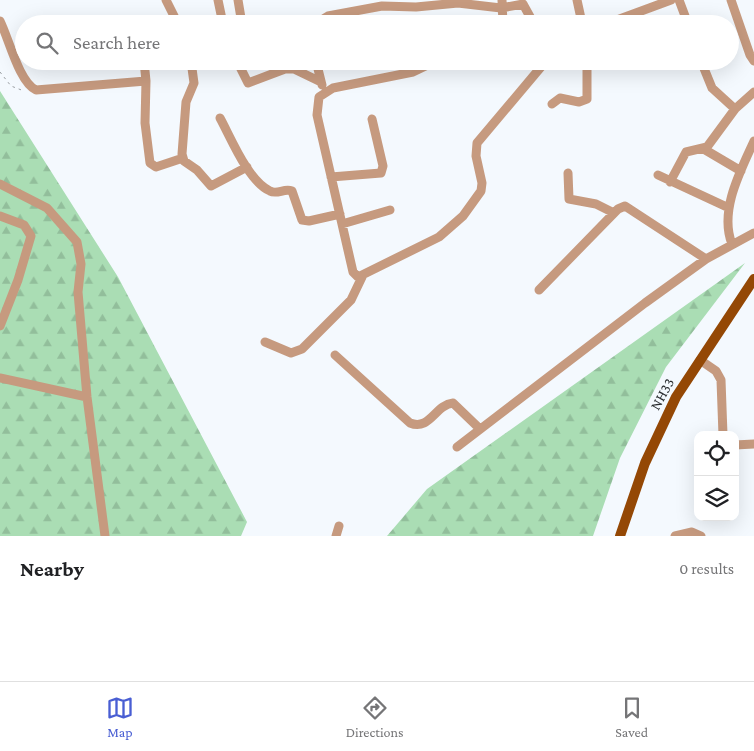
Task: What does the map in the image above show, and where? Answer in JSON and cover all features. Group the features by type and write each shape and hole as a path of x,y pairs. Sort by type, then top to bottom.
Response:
{"main road":[{"name":"NH33","path":"620,536 645,463 676,397 754,278"}],"street":[{"path":"166,0 174,15"},
{"path":"218,0 221,15"},
{"path":"238,0 240,15"},
{"path":"577,0 584,15"},
{"path":"630,15 671,0"},
{"path":"679,0 685,15"},
{"path":"731,0 736,15"},
{"path":"332,15 355,9 391,5 458,2 523,4 529,15"},
{"path":"0,21 15,58"},
{"path":"739,23 750,55 754,61"},
{"path":"20,70 27,84 36,90 146,81"},
{"path":"145,70 145,123 150,163 156,167 182,158"},
{"path":"192,70 194,83 185,108 182,158 211,186 247,167"},
{"path":"242,70 248,83 282,70"},
{"path":"290,70 303,73 321,82"},
{"path":"318,70 324,92"},
{"path":"362,277 358,277 353,272 331,177 317,103 324,92 333,88 417,70"},
{"path":"265,342 291,353 302,348 351,300 362,277 439,237 464,216 481,191 482,183 476,156 477,143 538,70"},
{"path":"552,104 560,98 585,101 588,96 588,70"},
{"path":"705,70 712,88 736,109"},
{"path":"670,182 686,152 710,144 736,109 754,92"},
{"path":"220,118 247,167 257,181 270,192 292,191 300,216 304,221 340,214"},
{"path":"331,177 381,173 383,166 372,119"},
{"path":"732,244 726,224 729,208 741,171 754,141"},
{"path":"702,148 741,171"},
{"path":"568,172 569,199 596,204 614,214"},
{"path":"658,175 729,208"},
{"path":"0,184 47,208 77,242 81,264 78,292 87,397 105,536"},
{"path":"539,290 622,207 629,207 706,260"},
{"path":"342,224 390,210"},
{"path":"0,216 24,226 31,236 18,280 0,326"},
{"path":"457,447 645,303 706,260 732,244 754,234"},
{"path":"335,356 415,425 427,422 443,407 452,402 480,429"},
{"path":"700,360 716,371 721,380 723,431"},
{"path":"0,378 87,397"},
{"path":"739,445 754,444"},
{"path":"336,536 339,526"},
{"path":"674,536 692,532 701,536"}],"path":[{"path":"0,72 17,90 36,90"}],"green space":[{"path":"0,91 118,277 247,522 241,536 0,536"},
{"path":"745,263 666,367 620,458 593,536 387,536 427,489"}]}
